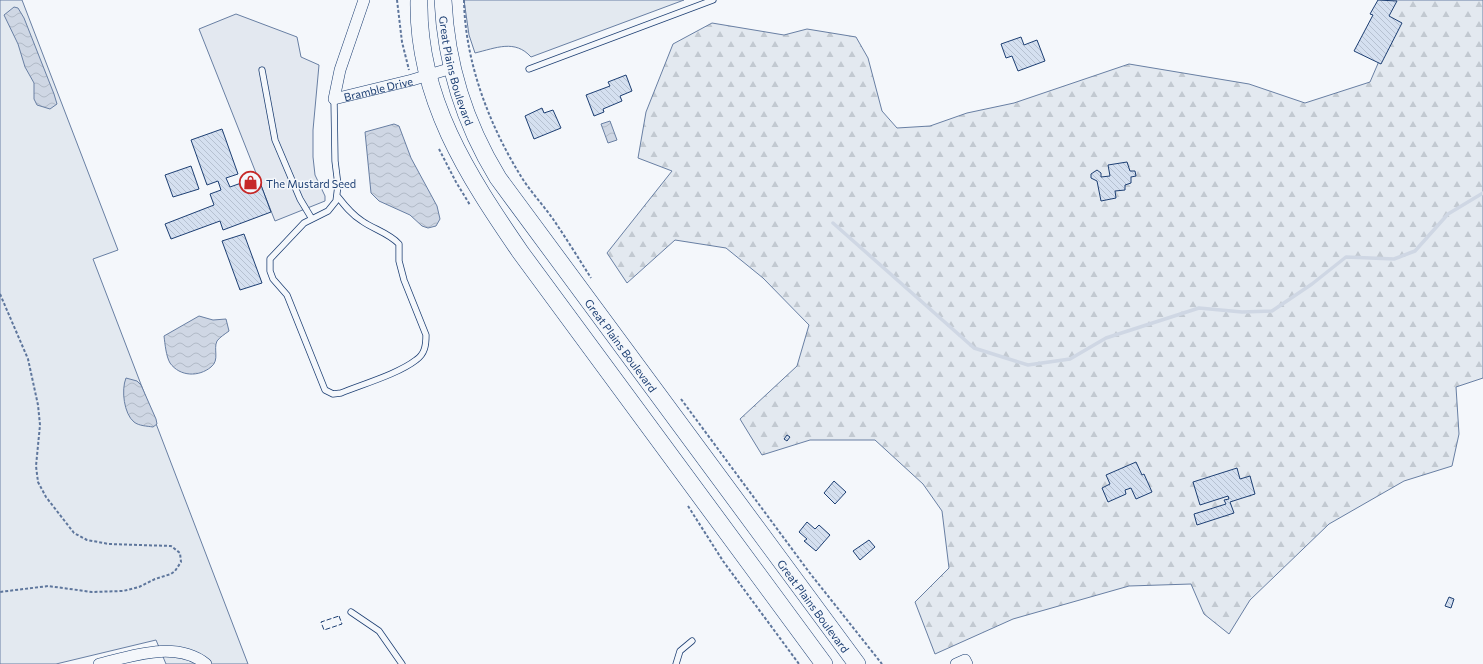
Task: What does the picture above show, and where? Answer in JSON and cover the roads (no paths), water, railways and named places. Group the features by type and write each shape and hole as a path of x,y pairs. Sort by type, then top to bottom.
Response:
{"main road":[{"path":"418,0 428,76 453,145 489,208 824,664"},
{"name":"Great Plains Boulevard","path":"443,0 452,68 460,97 489,162 508,192 857,664"}],"street":[{"name":"Bramble Drive","path":"364,0 340,70 334,99 428,76 452,68"},
{"path":"99,664 154,651 176,653 199,658 206,664"}],"lane":[{"path":"529,69 713,0"},
{"path":"262,70 275,140 300,199 312,219"},
{"path":"334,99 335,161 338,197 349,211 361,221 389,236 399,244 399,262 404,280 426,335 426,345 417,360 398,370 341,393 333,394 325,390 287,295 273,279 270,271 270,259 304,223 328,211 338,197"},
{"path":"351,612 379,631 402,664"},
{"path":"676,664 680,652 692,641"}],"water":[{"path":"14,7 18,8 24,18 54,94 57,104 50,109 37,105 34,99 34,83 25,67 18,44 4,15"},
{"path":"610,121 617,140 608,143 601,124"},
{"path":"394,124 399,126 411,158 437,206 440,219 436,226 428,228 422,226 410,215 379,201 371,193 365,132"},
{"path":"199,316 213,320 226,319 229,331 217,341 216,358 211,367 201,373 184,373 174,368 170,363 164,336"},
{"path":"126,378 137,381 141,385 156,419 157,424 153,427 143,426 134,422 128,413 124,402 124,383"}],"waterway":[{"path":"833,223 974,348 1028,365 1070,359 1106,338 1199,308 1242,312 1272,311 1312,284 1346,257 1394,259 1415,251 1448,214 1483,193"}],"place":[{"name":"The Mustard Seed","path":"251,183"}]}
